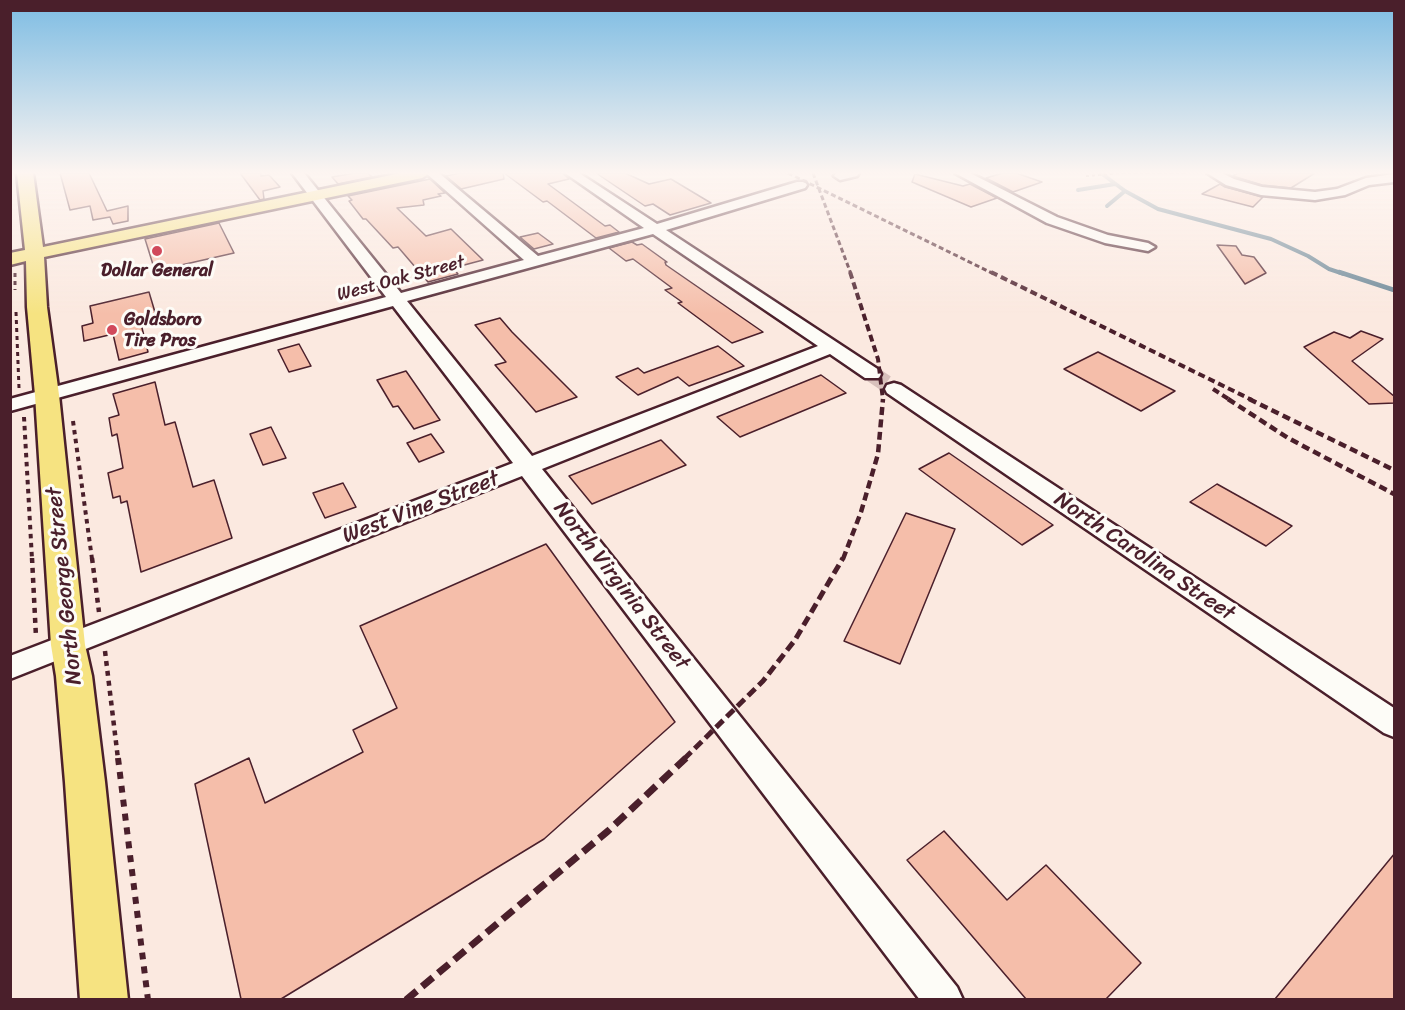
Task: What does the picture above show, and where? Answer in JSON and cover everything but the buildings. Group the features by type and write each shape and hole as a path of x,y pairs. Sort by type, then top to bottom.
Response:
{"main road":[{"name":"North George Street","path":"22,220 20,260 37,307 25,401 52,644 74,676 104,999"},
{"path":"20,260 202,220"}],"street":[{"name":"North Virginia Street","path":"335,220 944,999"},
{"path":"487,220 535,262"},
{"path":"642,220 872,374"},
{"name":"West Oak Street","path":"25,401 684,220"},
{"path":"1052,220 1105,239 1148,247"},
{"name":"West Vine Street","path":"10,668 52,644 528,467 832,347"},
{"name":"North Carolina Street","path":"894,389 1395,724"}],"path":[{"path":"16,301 20,260"},
{"path":"16,310 52,644"},
{"path":"73,419 100,619"},
{"path":"104,642 148,999"}],"waterway":[{"path":"1200,220 1271,239 1308,256 1329,269 1344,274"},
{"path":"1339,272 1394,290"}],"tunnel":[{"path":"872,374 894,389"}],"railway":[{"path":"831,220 851,274"},
{"path":"884,220 994,274"},
{"path":"850,272 878,359 883,400"},
{"path":"991,272 1252,400"},
{"path":"1213,389 1230,400"},
{"path":"1228,399 1288,438 1394,494"},
{"path":"1249,399 1394,470"},
{"path":"843,559 861,512 878,454 883,400"},
{"path":"684,759 763,681 795,640 843,558"},
{"path":"406,1000 608,831 686,758"}],"place":[{"name":"Dollar General","path":"157,251"},
{"name":"Goldsboro Tire Pros","path":"112,330"}]}
